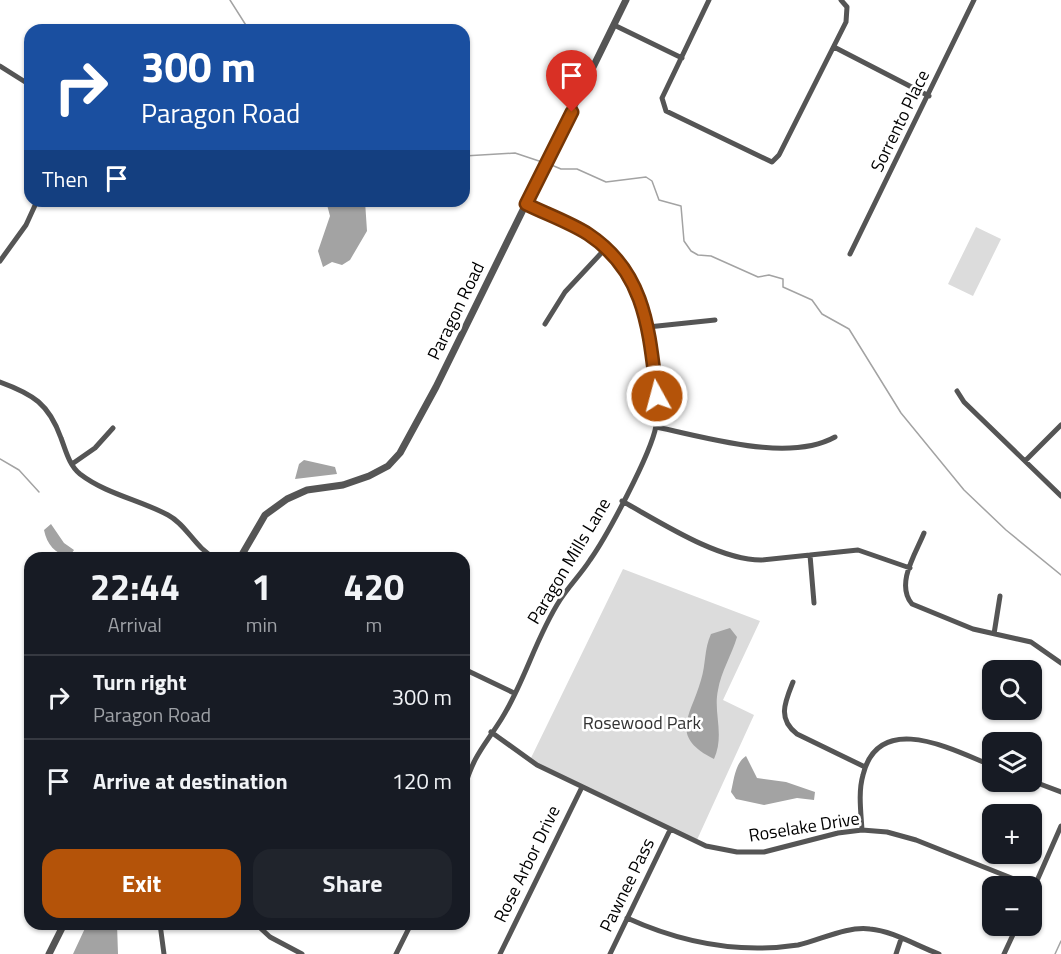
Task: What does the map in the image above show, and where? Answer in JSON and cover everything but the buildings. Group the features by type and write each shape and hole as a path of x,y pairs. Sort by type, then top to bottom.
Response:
{"street":[{"name":"Paragon Road","path":"243,552 265,515 286,499 307,490 343,485 369,476 388,466 400,453 626,0"},
{"path":"709,0 662,98 666,111 772,162 778,155 834,47 848,13 847,7 841,0"},
{"name":"Sorrento Place","path":"850,254 974,0"},
{"path":"614,26 682,58"},
{"path":"834,47 929,96"},
{"path":"0,66 24,81"},
{"name":"Paragon Mills Lane","path":"470,768 491,732 502,719 559,600 591,559 622,501 656,427 657,396 648,327 641,298 626,273 606,248 587,234 526,204"},
{"path":"0,261 26,225 35,207"},
{"path":"545,324 565,292 606,248"},
{"path":"648,327 715,320"},
{"path":"0,382 31,395 47,408 78,473 97,485 169,515 205,552"},
{"path":"957,391 964,402 1061,496"},
{"path":"1025,461 1061,425"},
{"path":"656,427 733,443 773,448 822,444 835,437"},
{"path":"72,464 95,448 113,428"},
{"path":"622,501 683,536 739,558 761,560 858,550 910,568"},
{"path":"924,533 910,568 905,590 912,604 973,629 1031,642 1061,663"},
{"path":"810,555 814,603"},
{"path":"994,634 1000,596"},
{"path":"470,672 514,693"},
{"path":"793,682 783,710 789,726 797,734 866,767"},
{"name":"Roselake Drive","path":"491,732 537,765 706,846 749,852 776,850 830,835 862,830 887,832 916,840 1002,876"},
{"path":"862,830 861,784 866,767 880,748 893,741 909,738 927,740 982,762"},
{"path":"1042,785 1061,792"},
{"name":"Rose Arbor Drive","path":"500,954 582,787"},
{"path":"1039,876 1061,826"},
{"name":"Pawnee Pass","path":"610,954 670,830"},
{"path":"627,918 670,936 703,945 771,951 863,928 878,930 939,954"},
{"path":"49,954 61,930"},
{"path":"161,930 164,954"},
{"path":"262,930 270,937 300,954"},
{"path":"396,954 408,930"},
{"path":"1004,954 1012,936"},
{"path":"896,954 902,939"}],"green space":[{"path":"976,227 1001,239 973,296 948,284"},
{"name":"Rosewood Park","path":"623,569 760,621 723,700 754,715 696,842 530,760"}],"shaded area":[{"path":"328,207 365,207 367,231 350,260 342,265 332,262 323,267 318,251 330,216"},
{"path":"304,460 335,467 337,474 295,479 299,464"},
{"path":"51,524 64,543 74,550 73,552 56,551 47,540 44,530"},
{"path":"730,628 737,637 718,690 719,741 714,759 691,742 686,724 701,680 711,634"},
{"path":"746,756 757,778 786,782 815,792 814,800 797,798 764,805 736,799 731,792 734,777 739,763"},
{"path":"84,930 117,930 118,954 73,954"}],"waterway":[{"path":"230,0 245,24"},
{"path":"470,156 515,153 542,162"},
{"path":"549,164 561,169 577,169 606,182 646,177 652,181 659,200 681,206 684,241 691,251 698,255 711,256 758,277 769,275 783,279 783,287 812,300 822,314 849,329 901,413 964,490 1006,530 1061,575"},
{"path":"0,459 19,470 39,492"},
{"path":"1055,954 1061,941"}],"route":[{"path":"572,112 526,204 587,234 606,248 626,273 641,298 648,327 657,396"}]}
